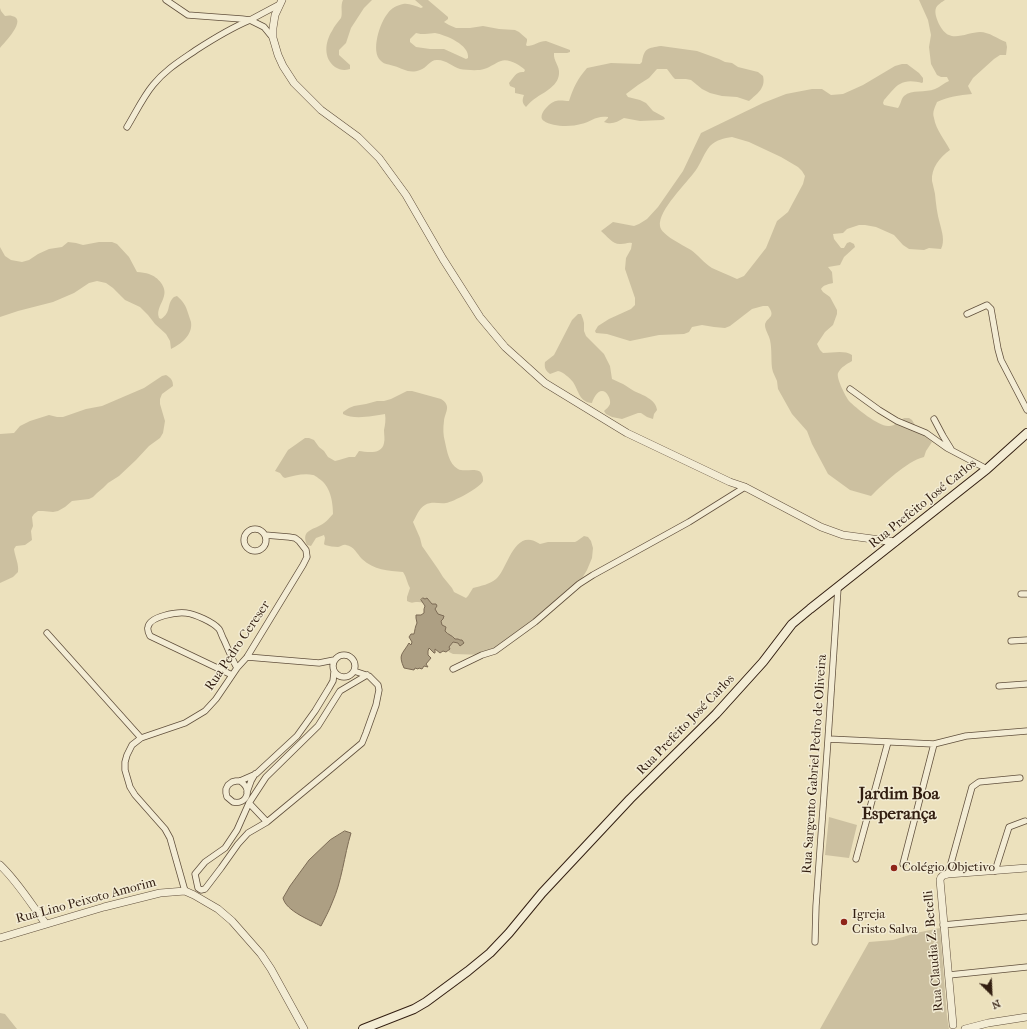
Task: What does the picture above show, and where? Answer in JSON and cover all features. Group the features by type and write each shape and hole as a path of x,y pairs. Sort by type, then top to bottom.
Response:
{"main road":[{"name":"Rua Prefeito José Carlos","path":"363,1029 414,1009 426,1002 490,953 509,933 542,893 630,799 716,714 763,662 792,624 987,468 1027,433"}],"street":[{"path":"166,0 188,15 242,18 250,20 264,26 273,38"},
{"path":"127,128 152,86 172,66 210,40 237,25 250,20 281,2"},
{"path":"281,2 275,16 273,38 283,66 294,83 321,110 358,137 379,158 406,195 443,259 480,317 505,347 545,383 627,432 821,527 843,535 895,542"},
{"path":"967,314 990,306 1001,360 1027,410"},
{"path":"850,389 891,417 926,434 954,452 987,468"},
{"path":"934,419 948,445 954,452"},
{"path":"453,668 495,651 535,622 579,584 689,522 744,488"},
{"path":"265,545 265,535 258,529 252,529 245,534 244,543 247,548 252,551 258,551 273,540 283,536"},
{"name":"Rua Pedro Cereser","path":"141,738 186,723 205,711 216,699 237,668 247,657 307,557 306,550 295,538 265,535"},
{"name":"Rua Sargento Gabriel Pedro de Oliveira","path":"815,942 816,906 838,588"},
{"path":"232,675 150,636 148,628 150,623 156,619 176,613 186,613 202,618 219,629 237,668"},
{"path":"47,633 141,738 132,745 127,755 125,762 127,780 135,795 165,829 170,838 186,891 218,910 232,921 251,942 271,969 304,1029"},
{"path":"1011,641 1027,640"},
{"path":"247,657 319,663 334,660 344,655 351,657 354,664 354,671 349,676 343,677 329,688"},
{"path":"248,792 247,787 244,784 236,781 228,785 226,789 227,797 233,802 240,802 244,800 247,796 251,781 256,774 297,736 315,711 333,681 334,660"},
{"path":"319,663 343,677"},
{"path":"354,671 366,675 369,676 378,685 379,690 376,705 362,743 267,822 248,833 238,844 205,889 201,890 198,888 195,874 205,862 225,848 237,830 249,803 266,778 318,726 340,691 366,675"},
{"path":"998,686 1027,684"},
{"path":"828,739 934,744 966,736 1027,731"},
{"path":"856,859 888,742"},
{"path":"903,864 934,744"},
{"path":"240,782 256,774"},
{"path":"1020,778 979,782 972,787 945,875 1027,868"},
{"path":"249,803 267,822"},
{"path":"995,871 1009,827 1025,821"},
{"path":"0,865 13,878 46,924"},
{"name":"Rua Claudia Z. Betelli","path":"945,875 941,877 940,880 949,975 956,1027"},
{"name":"Rua Lino Peixoto Amorim","path":"0,938 104,907 160,893 186,891"},
{"path":"944,925 1027,918"},
{"path":"949,975 1027,967"},
{"path":"956,1027 968,1029 988,1023 1027,1018"}],"shaded area":[{"path":"343,0 372,0 364,8 351,28 346,43 339,50 339,55 350,65 350,69 344,70 335,67 331,63 328,59 326,50 330,35 341,18"},
{"path":"415,0 428,0 448,17 448,19 444,22 456,28 483,26 515,30 527,39 527,46 546,41 570,50 570,52 554,53 554,59 559,71 556,83 526,107 523,101 524,95 515,93 515,88 510,86 509,83 517,73 524,72 525,70 517,64 507,60 484,69 472,70 460,69 444,61 435,60 422,69 416,71 407,71 381,61 376,51 377,37 382,23 389,11 403,4 410,4 421,8 423,7","holes":["416,33 435,33 451,38 465,49 468,53 468,58 466,59 444,49 416,47 410,42 410,39"]},
{"path":"919,0 945,0 937,6 935,11 939,23 946,34 960,36 983,32 1006,42 1007,47 1006,55 1000,55 994,59 973,78 968,86 972,94 954,96 941,100 937,102 934,110 933,116 937,127 950,150 937,163 932,176 937,213 943,236 941,249 909,249 894,235 876,227 865,225 859,225 847,229 843,233 833,234 834,239 841,248 844,248 847,243 850,242 854,244 855,247 844,257 840,265 828,267 832,272 833,283 821,289 830,297 837,310 837,314 833,325 825,332 817,344 823,353 842,352 852,355 852,361 844,366 838,373 838,379 849,401 857,408 873,420 888,426 896,424 904,418 909,418 918,430 932,442 924,457 917,459 903,468 871,496 850,490 828,474 812,444 807,431 792,414 778,389 777,381 772,368 770,340 765,327 766,322 771,315 768,306 752,309 730,326 725,328 702,325 692,327 689,332 684,334 659,335 630,341 607,334 596,333 595,331 598,326 631,309 635,305 635,298 625,269 626,258 631,249 632,243 615,243 601,231 613,222 634,226 647,219 658,207 683,171 701,133 763,103 786,94 812,89 822,89 831,95 843,94 863,85 895,66 902,64 907,64 919,73 923,78 923,82 908,81 898,85 884,100 884,105 898,108 903,97 907,94 935,89 949,81 947,77 937,75 931,64 929,47 931,35 928,20","holes":["732,137 749,142 798,167 805,176 803,184 788,212 777,221 766,248 744,276 737,279 709,266 691,250 664,233 660,226 664,212 668,205 696,170 710,146 715,142"]},
{"path":"0,8 5,16 12,16 16,18 17,22 14,31 0,48"},
{"path":"661,46 697,51 725,62 732,63 738,67 758,72 763,76 764,80 762,87 749,101 737,97 722,96 710,93 702,89 691,80 675,79 667,69 657,69 649,78 626,94 628,97 646,103 653,111 665,119 640,121 624,118 617,122 610,123 604,122 608,117 604,117 577,125 567,126 548,123 542,119 543,113 553,102 569,101 576,83 587,68 611,63 640,64 645,51 653,47"},
{"path":"68,242 83,245 99,242 112,242 117,244 129,257 137,272 152,275 163,286 165,293 159,310 159,318 161,319 167,314 170,302 174,297 177,296 183,302 191,322 190,331 186,338 171,349 170,341 166,334 140,307 125,300 106,283 97,281 89,283 74,293 53,302 0,317 0,247 5,256 11,260 22,262 29,260 49,249 62,247"},
{"path":"578,314 581,314 583,319 586,336 604,354 610,366 612,379 648,398 654,403 657,410 653,419 641,413 622,419 612,417 604,411 610,404 606,392 598,392 592,403 584,401 573,382 566,375 558,371 550,374 546,370 545,362 554,355 572,320"},
{"path":"166,375 173,382 173,386 162,394 160,399 165,421 163,433 160,438 149,446 119,476 108,483 93,497 89,499 72,501 58,511 38,511 34,514 32,517 32,540 25,545 16,546 14,549 18,572 13,577 0,583 0,434 14,433 20,426 49,415 63,417 86,409 102,406 144,388"},
{"path":"407,391 441,399 446,404 447,409 443,429 450,461 458,469 475,470 481,472 483,476 483,481 481,484 472,491 460,497 446,503 430,503 423,506 419,510 413,522 422,546 454,592 466,598 473,588 494,581 500,574 513,551 524,540 531,540 540,544 548,542 575,542 584,536 588,537 591,541 593,548 592,558 581,580 560,596 544,614 486,655 453,654 449,652 427,604 419,602 412,603 407,601 410,588 403,572 371,566 349,546 344,545 338,547 325,545 324,535 316,538 311,546 307,545 305,536 307,533 324,523 333,514 328,489 322,481 313,475 310,474 285,478 280,473 275,471 288,450 305,438 314,440 328,457 335,461 355,457 359,451 377,451 383,447 385,414 353,417 343,414 343,412 354,406 391,399"},
{"path":"423,598 427,598 432,604 436,604 437,606 435,609 438,614 444,616 441,621 442,625 446,627 445,631 455,639 462,640 464,643 460,646 458,643 453,642 449,647 450,649 446,652 443,651 440,653 435,649 434,653 429,648 428,655 431,658 426,664 428,667 424,666 422,669 415,668 414,670 404,668 401,657 409,643 411,645 412,642 409,637 411,634 414,634 417,623 416,615 421,615 424,613 425,606 421,600"},
{"path":"829,817 857,825 849,858 825,855"},
{"path":"345,831 351,833 341,877 330,909 321,926 293,911 285,903 283,898 309,860 330,840"},
{"path":"940,928 949,1029 820,1029 869,942 893,940"},
{"path":"0,1013 5,1014 17,1029 0,1029"}],"place":[{"name":"Colégio Objetivo","path":"894,868"},
{"name":"Igreja Cristo Salva","path":"844,922"}],"district":[{"name":"Jardim Boa Esperança","path":"899,805"}]}
